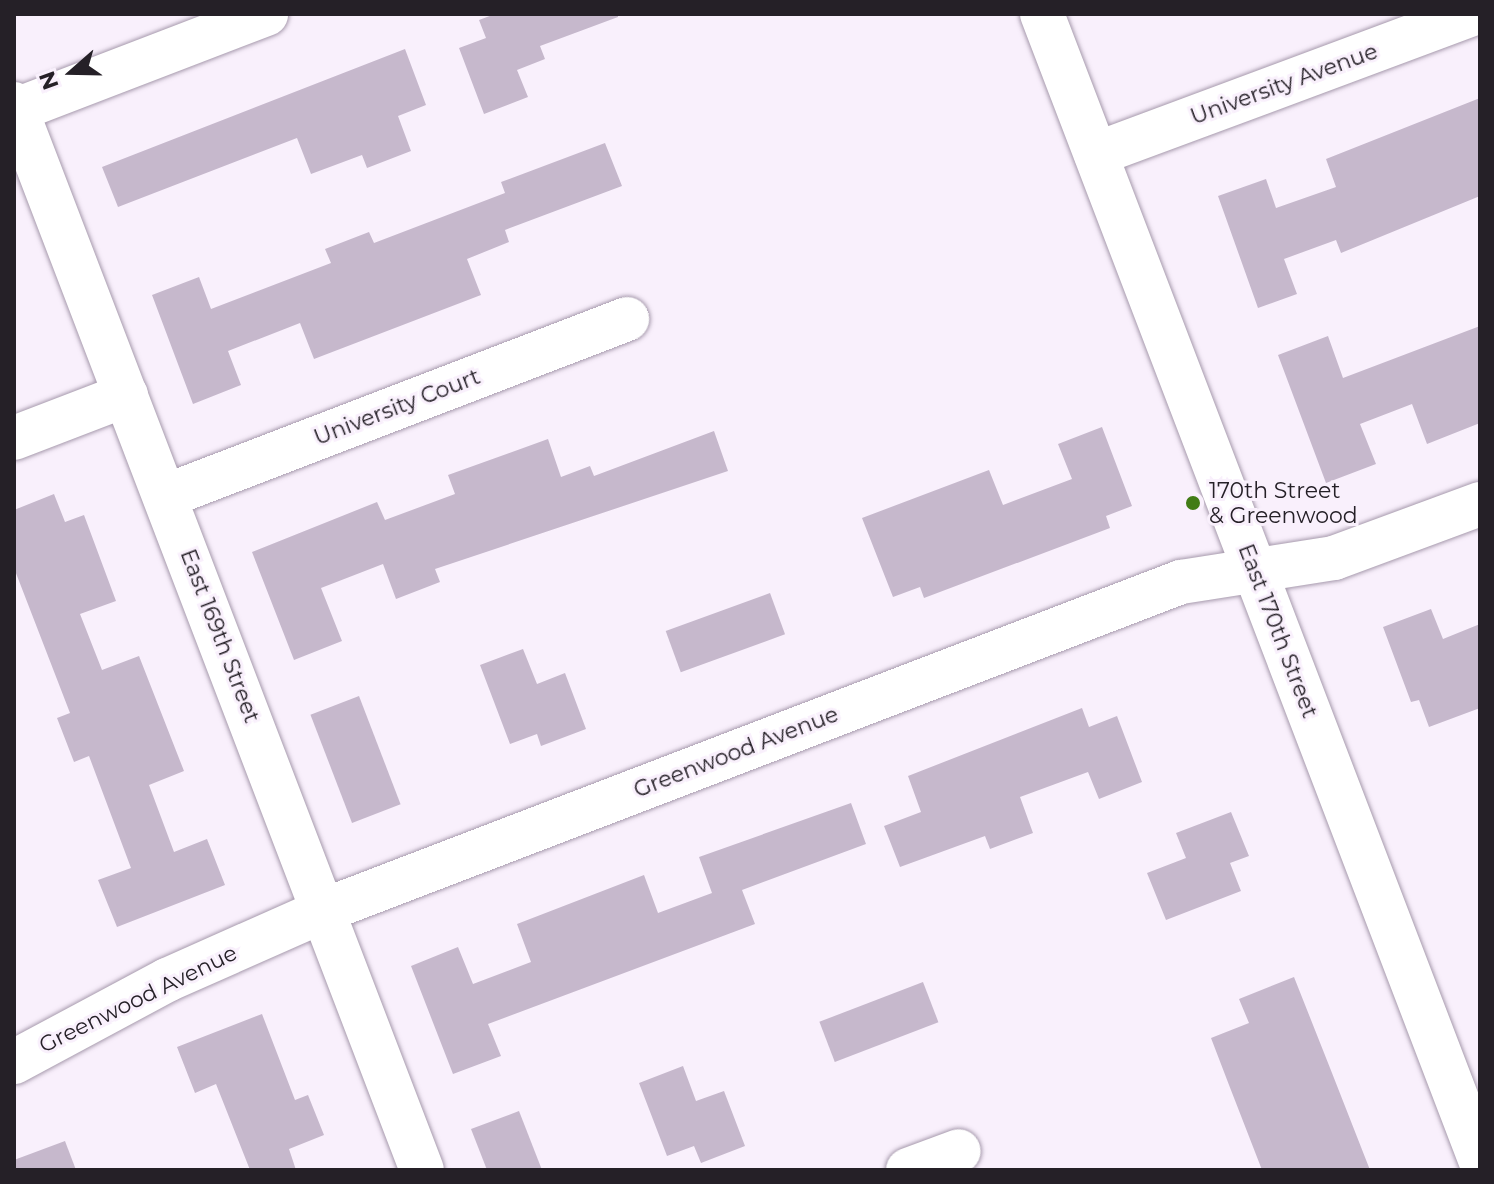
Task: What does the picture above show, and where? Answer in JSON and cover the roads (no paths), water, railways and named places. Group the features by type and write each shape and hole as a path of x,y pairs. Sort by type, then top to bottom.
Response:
{"street":[{"path":"15,107 266,14"},
{"name":"East 170th Street","path":"1042,14 1256,572 1464,1071 1480,1159"},
{"name":"University Avenue","path":"1096,154 1472,14"},
{"name":"East 169th Street","path":"15,107 422,1170"},
{"name":"University Court","path":"166,496 627,319"},
{"path":"14,438 126,395"},
{"name":"Greenwood Avenue","path":"14,1062 167,980 325,910 1181,582 1334,558 1480,504"},
{"path":"908,1170 959,1151"}],"place":[{"name":"170th Street & Greenwood","path":"1193,503"}]}
